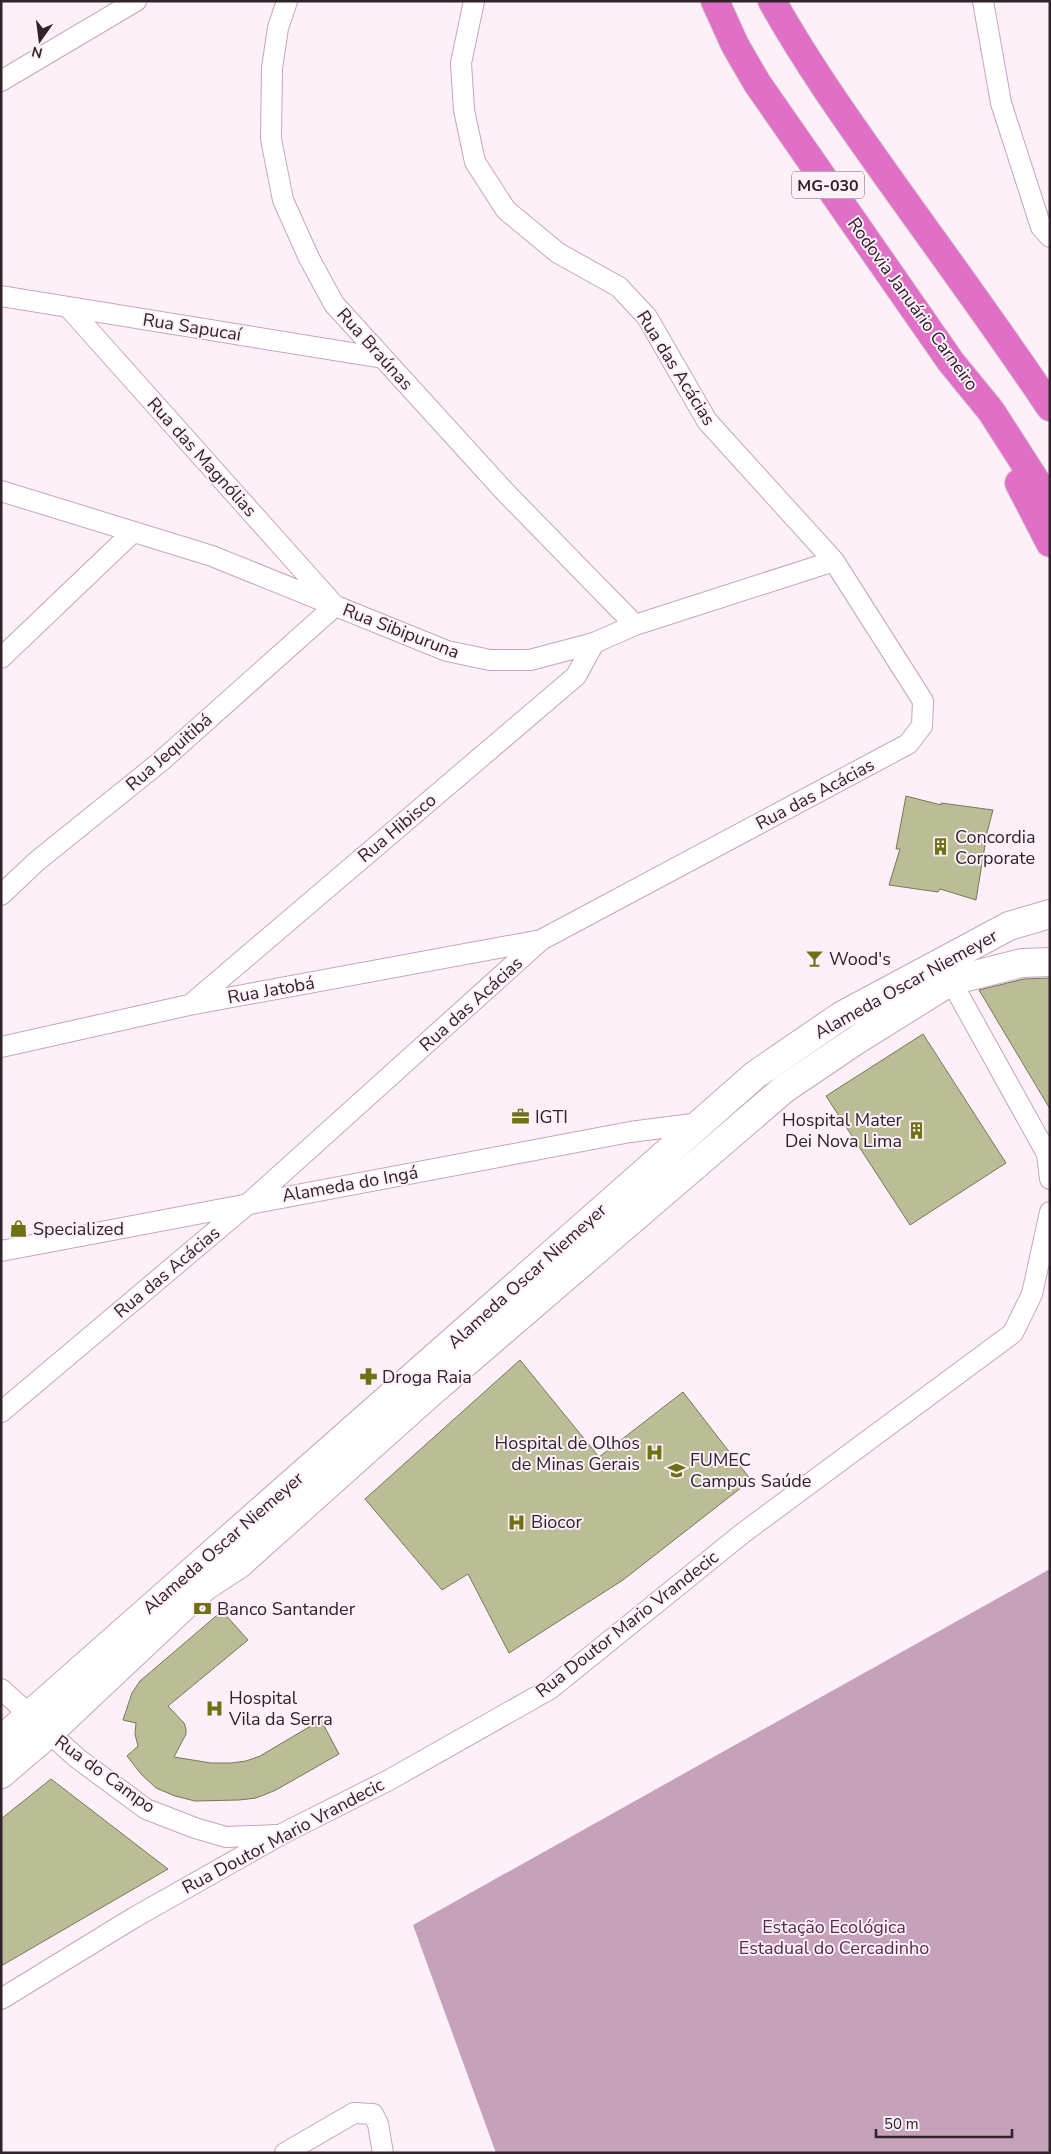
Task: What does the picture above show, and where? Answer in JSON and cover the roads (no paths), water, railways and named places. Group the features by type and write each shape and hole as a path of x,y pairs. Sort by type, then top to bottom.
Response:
{"highway":[{"name":"Rodovia Januário Carneiro","path":"715,1 735,45 757,82 951,362 991,411 1050,503"},
{"name":"MG-030","path":"772,1 801,51 1050,407"},
{"path":"943,255 1000,313 1050,373"},
{"path":"951,362 1023,490 1050,543"}],"street":[{"path":"1,80 136,1"},
{"name":"Rua Braúnas","path":"287,1 278,28 272,68 270,139 283,200 309,258 334,304 507,494 635,625"},
{"name":"Rua das Acácias","path":"1,1412 249,1203 542,940 908,744 922,726 924,702 834,561 707,421 647,317 619,287 558,253 506,210 475,162 464,110 461,63 474,1"},
{"path":"983,1 1002,103 1041,227 1050,237"},
{"name":"Rua Sapucaí","path":"1,296 383,358"},
{"name":"Rua das Magnólias","path":"69,308 335,606"},
{"name":"Rua Sibipuruna","path":"1,491 132,533 212,556 447,651 490,660 530,660 594,643 635,625 834,561"},
{"path":"1,658 132,533"},
{"name":"Rua Jequitibá","path":"1,895 37,861 160,762 335,606"},
{"name":"Rua Hibisco","path":"189,1005 576,676 594,643"},
{"name":"Alameda Oscar Niemeyer","path":"1,1774 49,1733 204,1587 239,1564 293,1498 414,1376 755,1075 841,1016 1009,926 1050,914"},
{"name":"Rua Jatobá","path":"1,1047 189,1005 542,940"},
{"name":"Alameda Oscar Niemeyer","path":"1,1740 28,1715 293,1498 430,1394 784,1089 855,1041 951,981 1022,963 1050,962"},
{"path":"951,981 1047,1154 1050,1179"},
{"name":"Alameda do Ingá","path":"1,1251 630,1132 700,1123"},
{"name":"Rua Doutor Mario Vrandecic","path":"1,1999 135,1917 282,1834 389,1780 550,1689 743,1533 1013,1333 1032,1294 1050,1212"},
{"name":"Rua do Campo","path":"1,1689 77,1758 146,1809 226,1837 282,1834"},
{"path":"285,2153 354,2113 372,2114 378,2124 383,2153"}],"place":[{"name":"Concordia Corporate","path":"941,847"},
{"name":"Wood's","path":"815,959"},
{"name":"IGTI","path":"521,1117"},
{"name":"Hospital Mater Dei Nova Lima","path":"916,1130"},
{"name":"Specialized","path":"19,1229"},
{"name":"Droga Raia","path":"368,1377"},
{"name":"Hospital de Olhos de Minas Gerais","path":"654,1453"},
{"name":"FUMEC Campus Saúde","path":"676,1470"},
{"name":"Biocor","path":"517,1522"},
{"name":"Banco Santander","path":"203,1609"},
{"name":"Hospital Vila da Serra","path":"215,1708"}],"park label":[{"name":"Estação Ecológica Estadual do Cercadinho","path":"834,1937"}]}
